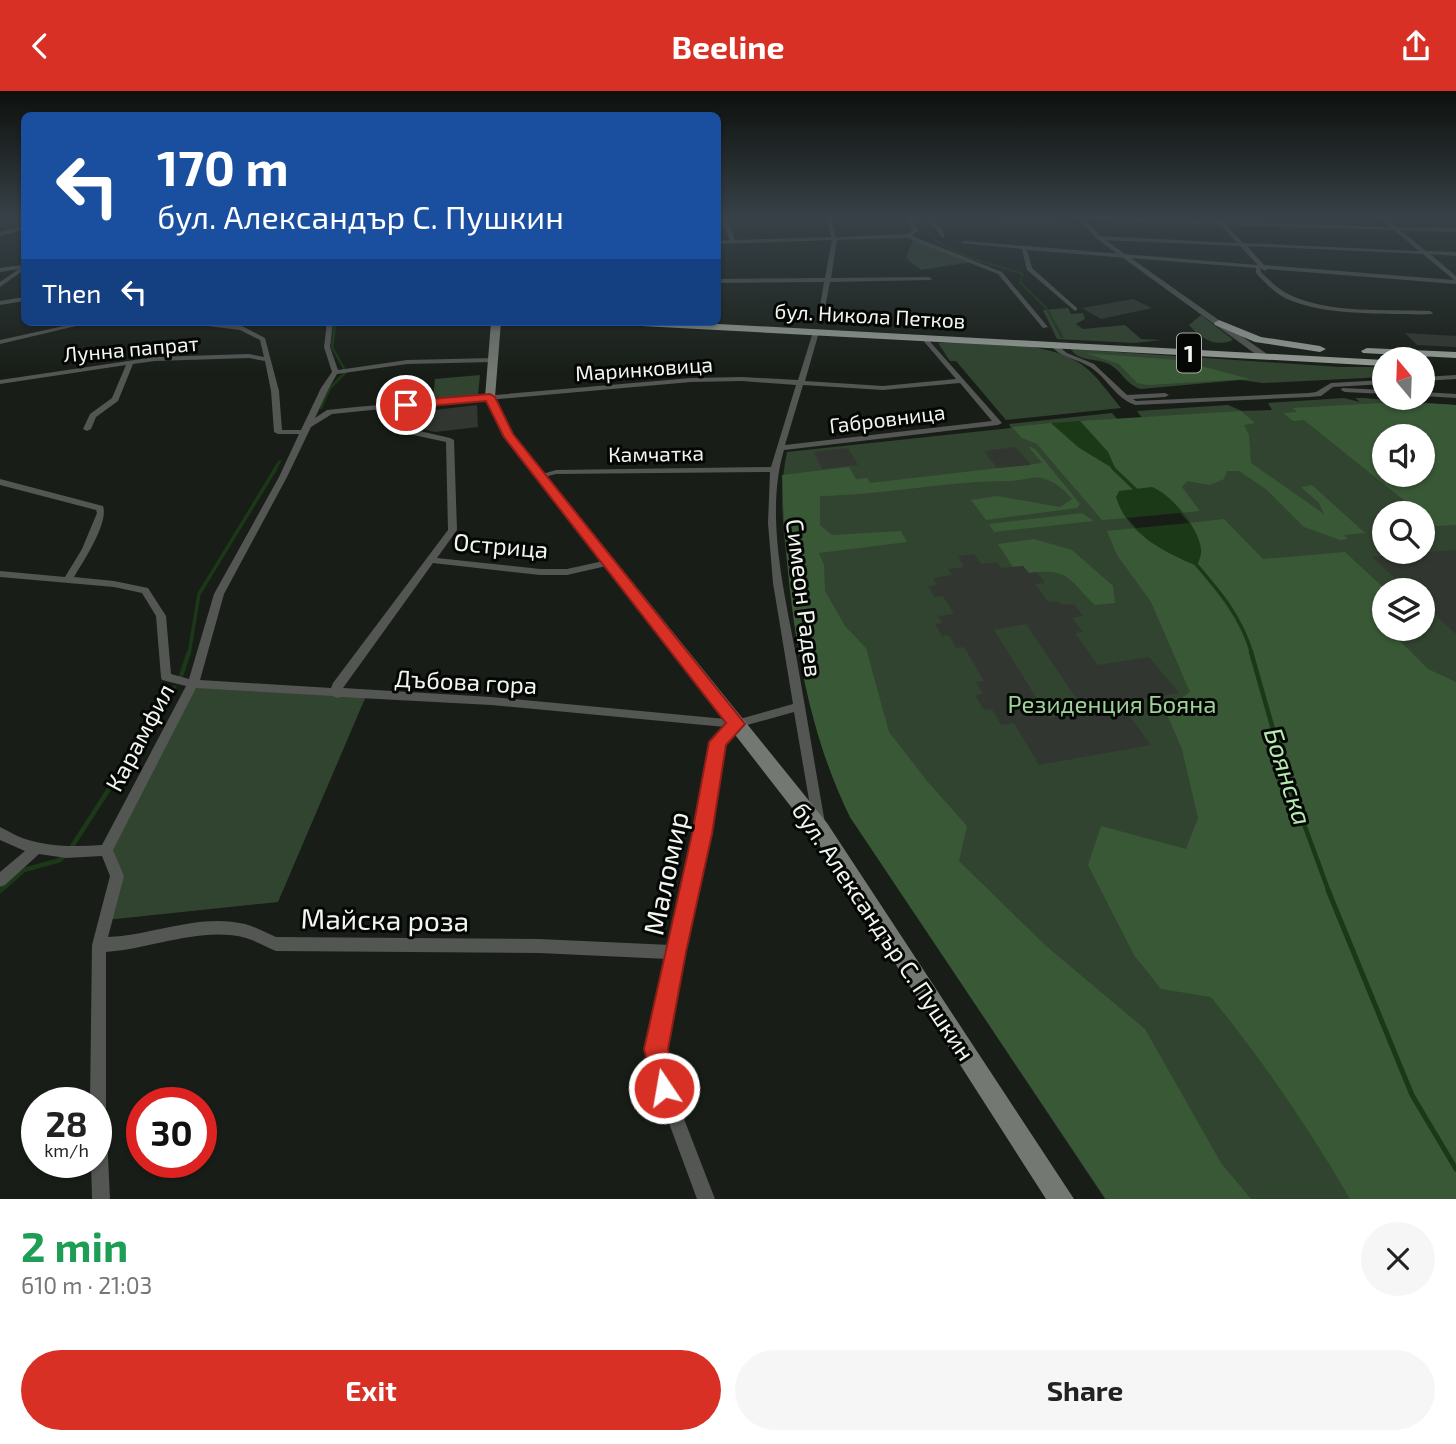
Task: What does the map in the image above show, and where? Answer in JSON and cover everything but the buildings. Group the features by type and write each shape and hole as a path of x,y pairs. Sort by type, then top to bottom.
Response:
{"highway":[{"path":"1219,323 1258,340 1323,349"},
{"name":"бул. Никола Петков","path":"721,325 817,328 923,337 1264,356"},
{"name":"бул. Никола Петков","path":"1115,347 1250,347"},
{"name":"1","path":"1250,347 1456,355"},
{"name":"1","path":"1264,356 1372,362"},
{"path":"1435,365 1456,366"}],"main road":[{"name":"бул. Александър С. Пушкин","path":"496,326 490,397 508,435 820,829 1061,1199"}],"street":[{"path":"0,285 21,269"},
{"name":"Симеон Радев","path":"820,829 776,571 772,523 774,469 817,328 831,269"},
{"path":"988,269 999,273 1045,327"},
{"path":"1029,269 1074,309"},
{"path":"1142,269 1264,356"},
{"path":"1259,269 1456,281"},
{"path":"1262,269 1276,290 1297,301 1329,306 1430,313"},
{"path":"1442,269 1456,281"},
{"path":"721,281 929,279"},
{"path":"0,303 21,300"},
{"path":"0,342 68,326"},
{"path":"225,326 242,328 263,339 275,391 278,432 304,429"},
{"path":"330,326 327,347 335,372 407,362 493,360"},
{"path":"923,337 961,381"},
{"path":"1053,344 1062,353 1093,366 1124,397 1135,403 1309,395 1318,394 1323,389 1372,391"},
{"name":"Лунна папрат","path":"0,381 131,362 249,355 266,359"},
{"path":"87,429 90,419 115,398 131,362"},
{"name":"Карамфил","path":"106,850 193,684 219,594 283,477 304,429 335,372"},
{"path":"1435,378 1456,377"},
{"path":"1442,378 1442,384 1456,395"},
{"name":"Маринковица","path":"312,414 703,380 883,388 961,381"},
{"name":"Габровница","path":"780,448 998,423 961,381"},
{"path":"1124,397 1323,389 1372,383"},
{"path":"1197,394 1207,397 1204,400"},
{"path":"1435,394 1456,395"},
{"path":"337,694 337,686 453,530 450,440 407,431 406,405"},
{"name":"Маринковица","path":"304,429 330,412"},
{"name":"Камчатка","path":"540,476 556,472 774,469"},
{"path":"0,482 100,508 101,513 87,549 68,579"},
{"name":"Острица","path":"430,560 540,572 567,572 608,563"},
{"path":"0,574 68,579 145,590 161,616 166,677 193,684"},
{"name":"Дъбова гора","path":"193,684 491,701 736,724"},
{"name":"Симеон Радев","path":"736,724 798,707"},
{"name":"Маломир","path":"706,1199 664,1088 656,1049 702,834 718,742 736,724"},
{"path":"0,833 38,847 79,853 106,850 117,876 99,946 98,1114 102,1199"},
{"path":"0,881 38,847"},
{"name":"Майска роза","path":"99,946 124,945 212,929 244,931 275,944 538,946 675,952"}],"green space":[{"path":"1068,308 1071,314 1083,313 1085,319 1076,324 1083,329 1125,325 1141,339 1162,340 1134,343 1057,339 1043,310"},
{"path":"1201,315 1233,340 1214,342 1198,334 1189,325"},
{"path":"954,342 1052,351 1081,364 1121,408 1006,420 956,361 950,361 938,343"},
{"path":"1071,349 1372,367 1372,378 1263,383 1240,380 1141,389 1109,364 1074,353"},
{"path":"480,375 478,395 433,399 435,379"},
{"name":"Резиденция Бояна","path":"1344,398 1360,402 1355,398 1372,399 1372,410 1435,410 1435,403 1456,405 1456,1199 1105,1199 850,817 826,761 811,706 784,538 782,504 787,452 1011,428 1009,424 1112,413 1118,420 1142,418 1137,411 1228,405 1242,411 1272,410 1268,403"},
{"path":"193,684 366,696 278,902 106,920 117,876 106,850"}],"shaded area":[{"path":"1085,353 1178,360 1250,379 1147,385 1137,383 1119,364"},
{"path":"1372,404 1372,410 1435,410 1435,404 1456,405 1456,525 1435,525 1435,501 1405,501 1387,487 1435,487 1435,424 1372,424 1372,475 1304,420 1293,421 1283,413 1297,412 1293,408"},
{"path":"1241,411 1255,423 1244,425 1249,435 1251,463 1324,514 1319,503 1301,487 1312,485 1365,533 1344,535 1348,539 1340,540 1304,527 1267,490 1239,471 1227,471 1224,479 1210,485 1187,481 1182,487 1200,511 1180,513 1164,494 1116,497 1127,518 1102,520 1037,444 1022,438 1012,427 1051,423 1078,447 1115,470 1108,452 1080,421"},
{"path":"1080,421 1108,452 1116,470 1078,447 1051,423"},
{"path":"1028,446 1035,449 1080,504 1077,508 986,520 971,500 997,496 1060,507 1072,499 1055,484 1038,478 820,496 820,525 832,535 901,531 907,542 819,553 824,565 825,591 845,626 866,648 889,732 967,826 959,861 1046,946 1145,1029 1221,1163 1251,1199 1106,1199 850,817 818,735 798,650 787,562 782,475 849,467 856,479 867,478 870,483 1042,463"},
{"path":"1152,487 1175,504 1190,522 1201,551 1197,566 1148,540 1121,510 1116,497 1119,491"},
{"path":"1082,513 1094,521 994,532 989,524"},
{"path":"1224,519 1263,559 1345,552 1373,578 1372,641 1400,641 1428,669 1456,682 1456,1199 1350,1199 1285,1095 1211,997 1161,989 1134,955 1088,865 1101,826 1186,849 1198,818 1182,749 1165,710 1190,692 1151,602 1117,555 1107,531 1136,528 1148,540 1197,536 1189,523"},
{"path":"1034,539 1072,550 1113,586 1115,603 1095,605 1060,574 1029,573 1023,566 1013,567 998,544"}],"pier":[{"path":"1180,513 1189,523 1136,528 1127,518"}],"waterway":[{"name":"Боянска","path":"1006,269 1023,274 1020,282 1047,309 1057,328"},
{"path":"321,408 330,388 346,372 332,347 335,326"},
{"name":"Боянска","path":"1056,326 1062,337"},
{"path":"274,470 280,461"},
{"path":"189,654 199,594 276,468"},
{"name":"Боянска","path":"1113,468 1137,491"},
{"name":"Боянска","path":"1194,562 1235,616 1252,654"},
{"path":"181,676 189,652"},
{"name":"Боянска","path":"1251,652 1286,775 1329,892"},
{"path":"71,848 174,688"},
{"path":"0,891 24,870 60,860 64,856"},
{"name":"Боянска","path":"1328,890 1412,1095 1456,1169"}],"route":[{"path":"406,405 490,397 496,415 508,435 736,724 718,742 702,834 675,952 656,1049 664,1088"}]}
